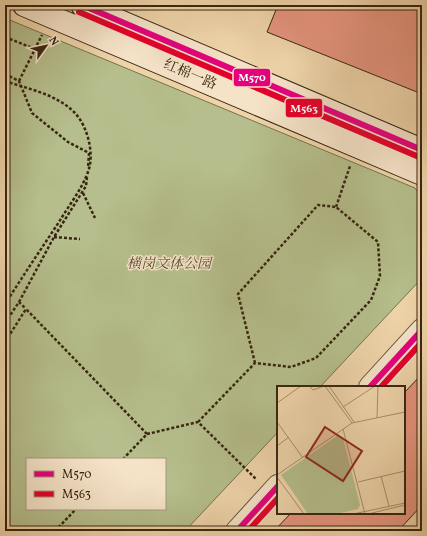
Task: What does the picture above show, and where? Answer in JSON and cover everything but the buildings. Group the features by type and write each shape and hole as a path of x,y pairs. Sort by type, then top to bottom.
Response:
{"main road":[{"name":"红棉一路","path":"24,5 422,174"},
{"name":"红棉一路","path":"82,5 422,150"},
{"path":"371,386 422,330"},
{"path":"237,531 275,490"}],"path":[{"path":"19,81 51,17"},
{"path":"5,37 35,49"},
{"path":"5,74 19,81 32,113 68,142 89,153 86,186 54,237 19,302 5,323"},
{"path":"5,81 48,95 67,106 75,113 83,125 91,151 89,170 77,194 5,304"},
{"path":"336,207 357,146"},
{"path":"82,193 95,218"},
{"path":"318,204 336,207 378,242 380,276 371,300 316,358 291,367 255,363 238,294 318,204"},
{"path":"54,237 80,239"},
{"path":"19,302 148,434"},
{"path":"5,342 26,309"},
{"path":"124,458 148,434 198,422 255,363"},
{"path":"198,422 275,490"},
{"path":"55,531 75,510"}],"green space":[{"name":"横岗文体公园","path":"5,18 415,188 422,198 422,278 321,386 277,386 277,433 185,531 5,531"}],"transit line":[{"name":"M570","path":"82,5 422,150"},
{"name":"M563","path":"79,12 419,157"},
{"name":"M570","path":"371,386 422,330"},
{"name":"M563","path":"382,386 422,342"},
{"name":"M570","path":"237,531 277,487"},
{"name":"M563","path":"248,531 277,499"}]}
